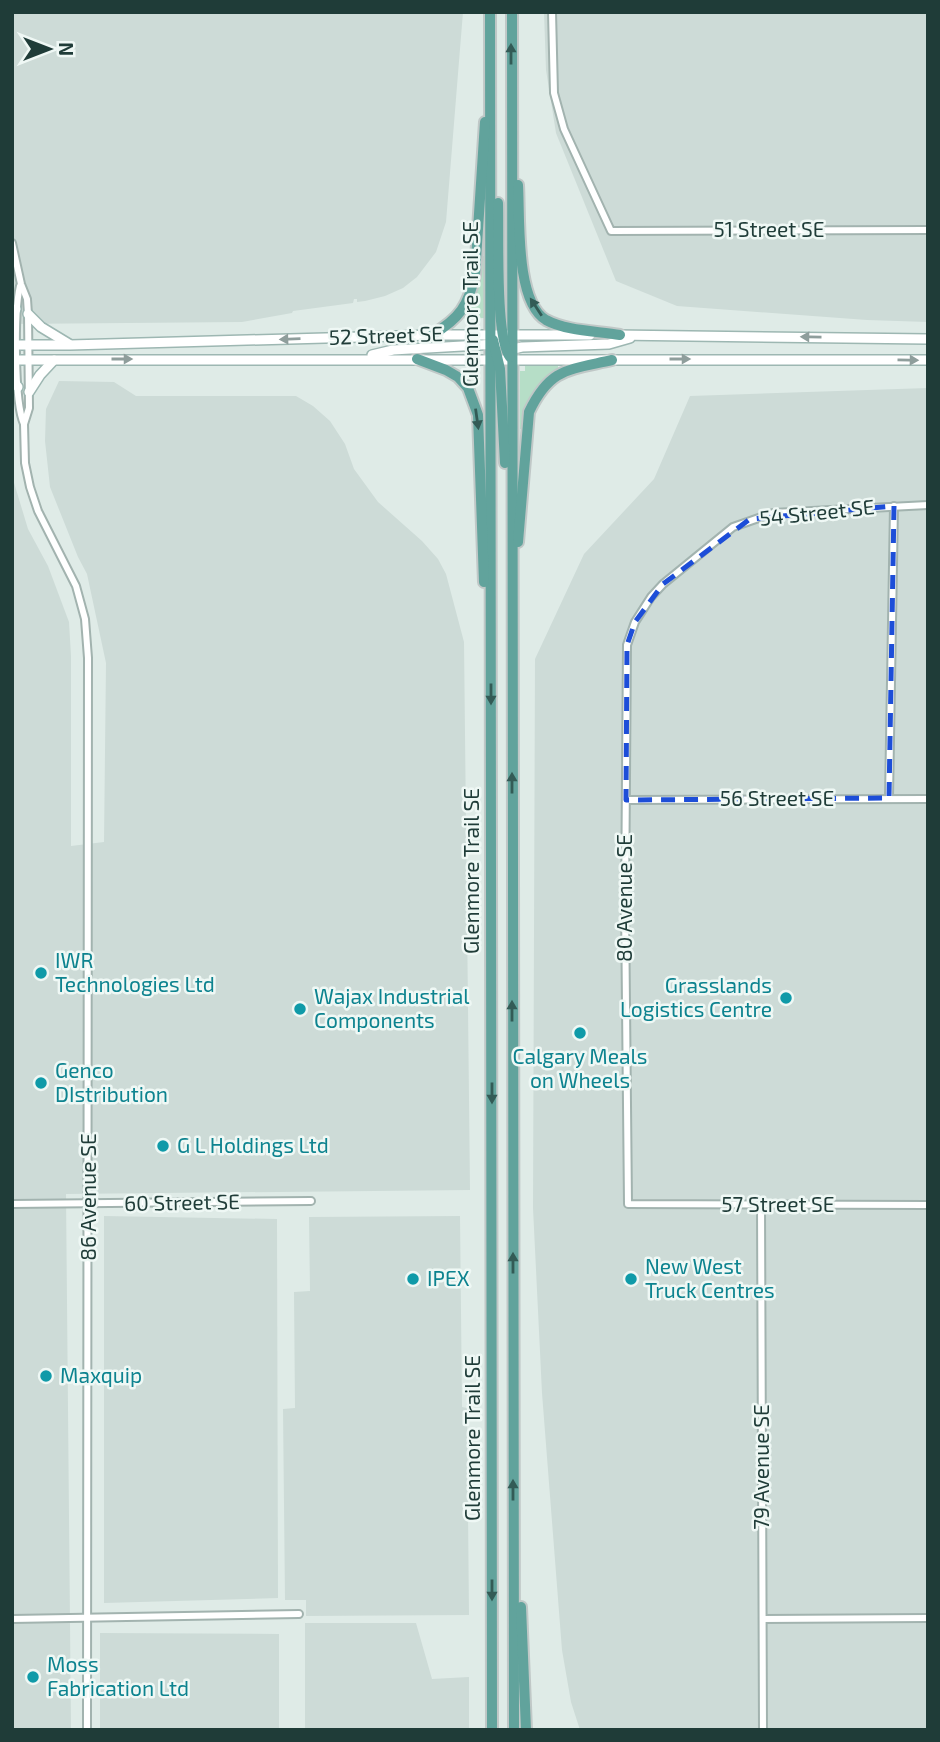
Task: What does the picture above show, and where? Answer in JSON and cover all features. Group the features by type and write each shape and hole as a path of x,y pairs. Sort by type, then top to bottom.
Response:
{"main road":[{"name":"Glenmore Trail SE","path":"490,12 491,117 501,347 511,485 514,1730"},
{"name":"Glenmore Trail SE","path":"492,1730 491,626 512,96 512,12"},
{"path":"432,335 448,325 466,305 475,275 490,60"},
{"path":"512,96 524,280 534,308 544,319 559,325 620,335"},
{"path":"28,314 41,327 70,345"},
{"name":"52 Street SE","path":"15,345 432,335 501,347 612,360 928,360"},
{"name":"52 Street SE","path":"15,360 417,359 620,335 928,339"},
{"path":"360,358 393,350 609,344 642,335"},
{"path":"417,359 446,369 458,377 468,388 478,415 485,607 491,626"},
{"path":"29,392 54,360"},
{"path":"512,576 517,557 529,412 538,393 556,375 612,360"},
{"path":"513,1532 519,1566 526,1730"}],"street":[{"name":"51 Street SE","path":"552,12 554,93 564,129 611,231 928,230"},
{"name":"86 Avenue SE","path":"12,243 27,299 28,314 29,408 24,424 25,463 38,511 76,586 85,619 87,645 87,1730"},
{"name":"86 Avenue SE","path":"21,284 14,313 15,383 18,412 24,424"},
{"name":"54 Street SE","path":"651,597 733,527 750,519 773,513 928,505"},
{"path":"890,798 894,506"},
{"name":"80 Avenue SE","path":"628,1204 625,918 627,645 635,622 651,597"},
{"name":"56 Street SE","path":"626,800 928,799"},
{"name":"60 Street SE","path":"12,1204 310,1201"},
{"name":"57 Street SE","path":"628,1204 928,1205"},
{"name":"79 Avenue SE","path":"761,1205 763,1730"},
{"path":"12,1619 299,1615"},
{"path":"763,1619 928,1618"}],"highlighted area":[{"path":"894,506 889,798 626,800 627,645 635,622 663,584 750,519"}],"shaded area":[{"path":"12,12 463,12 446,222 436,252 417,277 403,288 385,296 357,302 357,299 354,299 353,303 293,311 242,322 12,324"},
{"path":"544,12 928,12 928,322 677,306 616,281 556,133 546,70"},
{"path":"59,381 114,382 136,396 296,396 330,421 345,444 354,469 378,502 422,541 438,559 446,574 464,642 470,1190 66,1194 71,1730 12,1730 12,476 28,529 48,566 69,622 71,846 104,842 106,663 87,574 50,487 45,441 46,409"},
{"path":"928,388 928,1730 580,1730 571,1702 562,1650 542,1393 533,1208 535,659 584,554 654,479 690,396"},
{"path":"104,1216 277,1219 278,1598 104,1603"},
{"path":"460,1216 462,1407 467,1408 469,1615 306,1616 306,1600 285,1600 283,1409 295,1408 294,1292 310,1291 309,1217"},
{"path":"305,1623 416,1623 432,1679 469,1677 469,1730 305,1730"},
{"path":"100,1633 279,1634 279,1730 100,1730"}],"green space":[{"path":"481,256 484,256 484,318 465,319 462,316"},
{"path":"558,365 558,369 538,387 523,429 520,429 520,371 525,371 525,366"}],"place":[{"name":"IWR Technologies Ltd","path":"41,973"},
{"name":"Grasslands Logistics Centre","path":"786,998"},
{"name":"Wajax Industrial Components","path":"300,1009"},
{"name":"Calgary Meals on Wheels","path":"580,1033"},
{"name":"Genco DIstribution","path":"41,1083"},
{"name":"G L Holdings Ltd","path":"163,1146"},
{"name":"IPEX","path":"413,1279"},
{"name":"New West Truck Centres","path":"631,1279"},
{"name":"Maxquip","path":"46,1376"},
{"name":"Moss Fabrication Ltd","path":"33,1677"}]}
